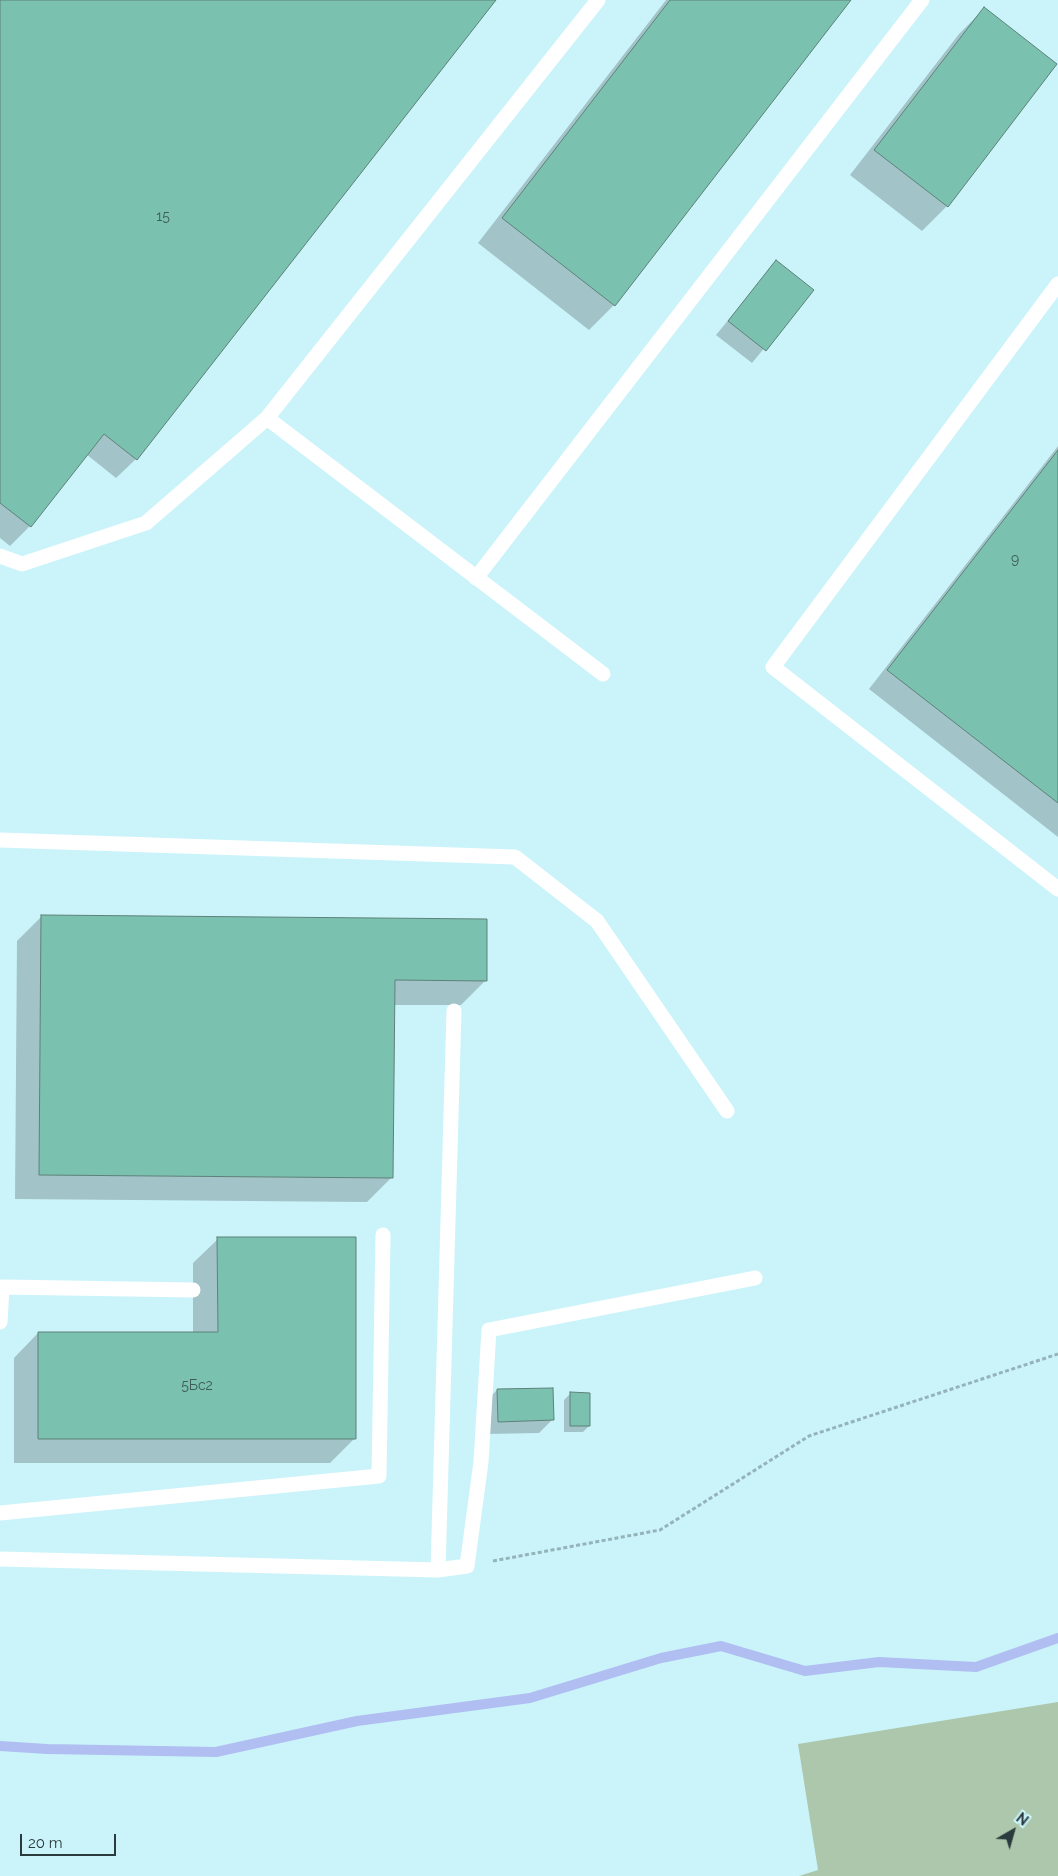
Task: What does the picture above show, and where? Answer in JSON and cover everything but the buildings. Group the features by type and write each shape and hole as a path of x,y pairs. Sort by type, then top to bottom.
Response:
{"lane":[{"path":"0,556 22,564 146,523 267,418 598,0"},
{"path":"476,578 922,0"},
{"path":"1058,284 774,667 1058,889"},
{"path":"267,418 603,674"},
{"path":"0,840 515,857 597,920 727,1111"},
{"path":"438,1570 454,1011"},
{"path":"0,1514 380,1476 383,1236"},
{"path":"0,1559 438,1570 467,1566 480,1462 489,1330 755,1278"},
{"path":"0,1322 2,1287 193,1290"}],"path":[{"path":"467,1566 660,1530 809,1436 1058,1354"}],"green space":[{"path":"1058,1702 1058,1876 799,1876 818,1870 798,1744"}],"waterway":[{"path":"0,1746 47,1749 216,1752 357,1721 530,1698 661,1658 721,1646 805,1671 879,1662 976,1667 1058,1638"}]}
